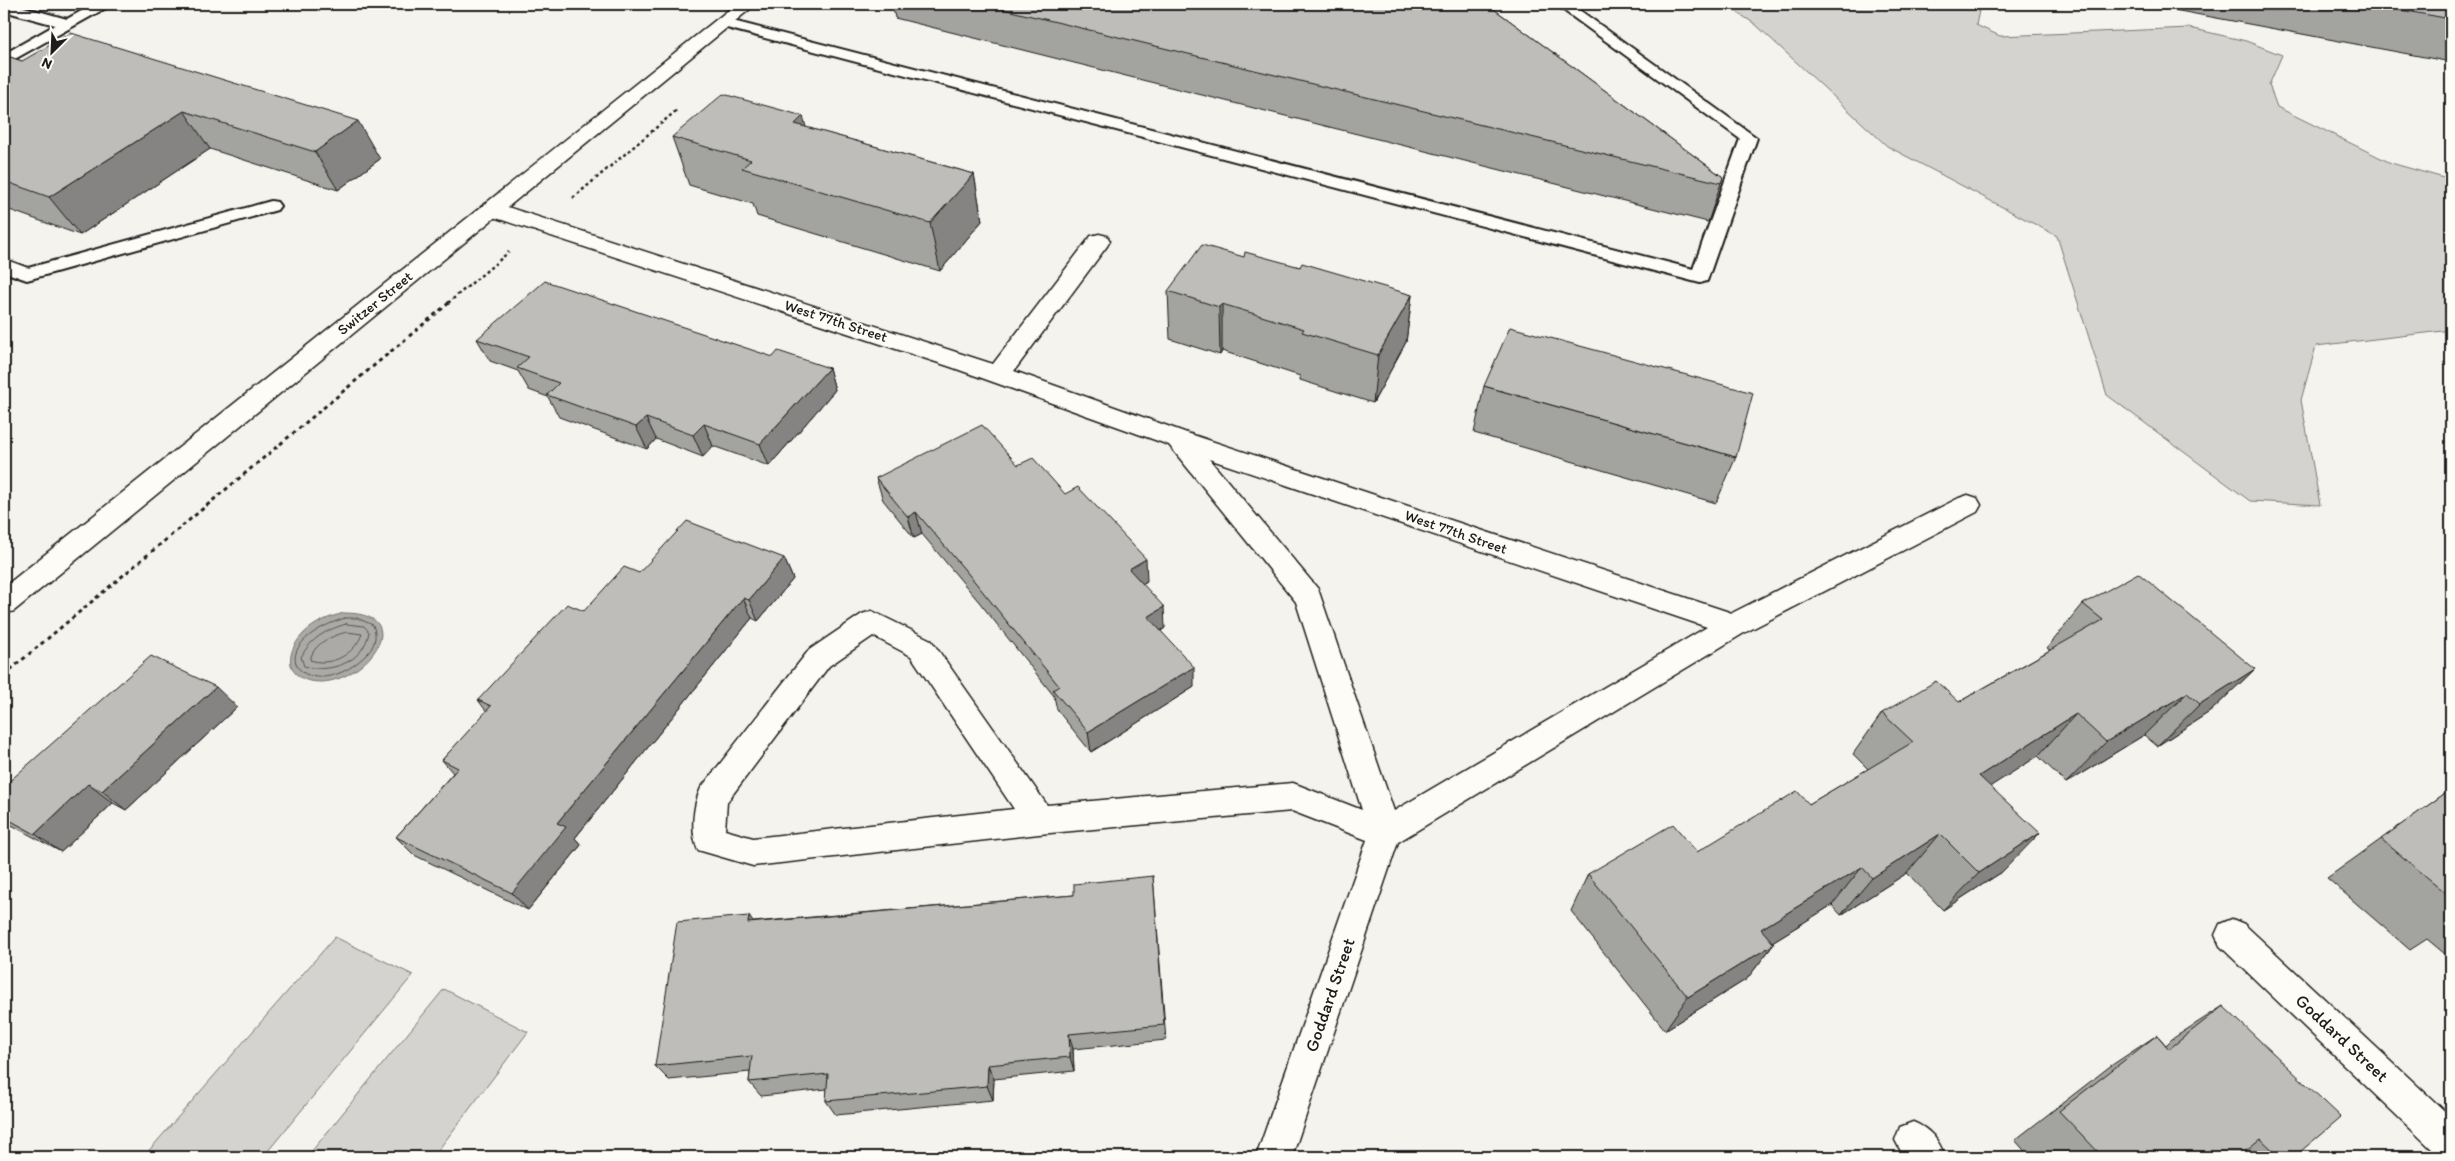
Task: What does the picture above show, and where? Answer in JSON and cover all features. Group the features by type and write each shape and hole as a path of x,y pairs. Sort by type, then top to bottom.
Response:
{"street":[{"name":"Switzer Street","path":"4,603 748,4"},
{"name":"West 77th Street","path":"492,209 998,375 1178,439 1734,625"},
{"path":"998,375 1099,241"},
{"path":"1178,439 1308,597 1386,833"},
{"path":"1386,833 1734,625 1968,505"},
{"path":"1039,820 921,648 872,622 819,658 712,798 708,840 753,852 1039,820 1293,797 1386,833"},
{"name":"Goddard Street","path":"1274,1157 1386,833"},
{"name":"Goddard Street","path":"2232,935 2451,1142"}],"lane":[{"path":"4,60 105,4"},
{"path":"724,23 1700,277 1749,138 1562,4"},
{"path":"7,6 67,24"},
{"path":"4,265 27,274 271,206"}],"path":[{"path":"572,198 679,108"},
{"path":"4,675 510,251"}],"shaded area":[{"path":"1724,4 1973,4 1979,11 1976,25 2000,36 2190,28 2246,41 2282,55 2269,85 2277,107 2391,163 2451,180 2451,330 2316,346 2301,400 2320,505 2250,501 2107,395 2057,236 1887,146 1755,24"},
{"path":"335,937 413,975 263,1157 149,1157 145,1155"},
{"path":"444,989 528,1032 433,1157 307,1157"}],"water":[{"path":"344,613 366,616 378,624 381,635 377,647 368,660 354,671 338,679 321,682 301,678 291,666 292,651 296,642 317,623"}],"building":[{"path":"982,4 1487,4 1723,177 1721,183"},
{"path":"2367,4 2451,4 2451,19"},
{"path":"71,33 358,121 315,152 184,111 49,197 4,181 4,55 22,61"},
{"path":"723,94 803,116 795,124 974,174 930,223 742,168 751,160 672,137"},
{"path":"1202,245 1244,257 1245,252 1300,267 1302,263 1412,295 1378,355 1302,332 1304,329 1222,304 1219,307 1168,291"},
{"path":"545,281 773,357 778,351 829,368 760,444 704,424 693,435 646,418 636,427 547,395 559,383 517,368 529,357 477,339"},
{"path":"1510,327 1753,393 1736,457 1484,386"},
{"path":"982,425 1018,465 1033,458 1065,494 1078,487 1146,559 1129,569 1164,607 1148,617 1194,667 1088,732 1053,690 1059,686 975,582 916,512 908,517 876,478"},
{"path":"687,521 784,558 749,600 743,598 557,823 566,827 512,893 396,837 458,768 442,760 491,706 478,700 567,604 584,611 624,567 639,573"},
{"path":"2138,573 2255,669 2200,704 2187,693 2106,742 2076,714 1979,776 2040,833 1979,873 1940,834 1872,878 1862,867 1761,929 1774,944 1688,997 1588,874 1673,824 1697,852 1797,791 1809,804 1913,742 1882,713 1936,681 1959,702 2103,620 2083,604"},
{"path":"151,656 216,687 102,791 88,784 35,834 4,817 4,786"},
{"path":"2451,789 2451,897 2381,839"},
{"path":"1153,876 1164,1025 1069,1034 1070,1057 988,1065 987,1086 826,1101 828,1074 749,1082 752,1056 655,1066 677,922 749,916 748,923 1074,895 1074,884"},
{"path":"2223,1006 2341,1117 2294,1157 2280,1157 2261,1139 2239,1157 2103,1157 2059,1111 2157,1035 2169,1049"}]}
